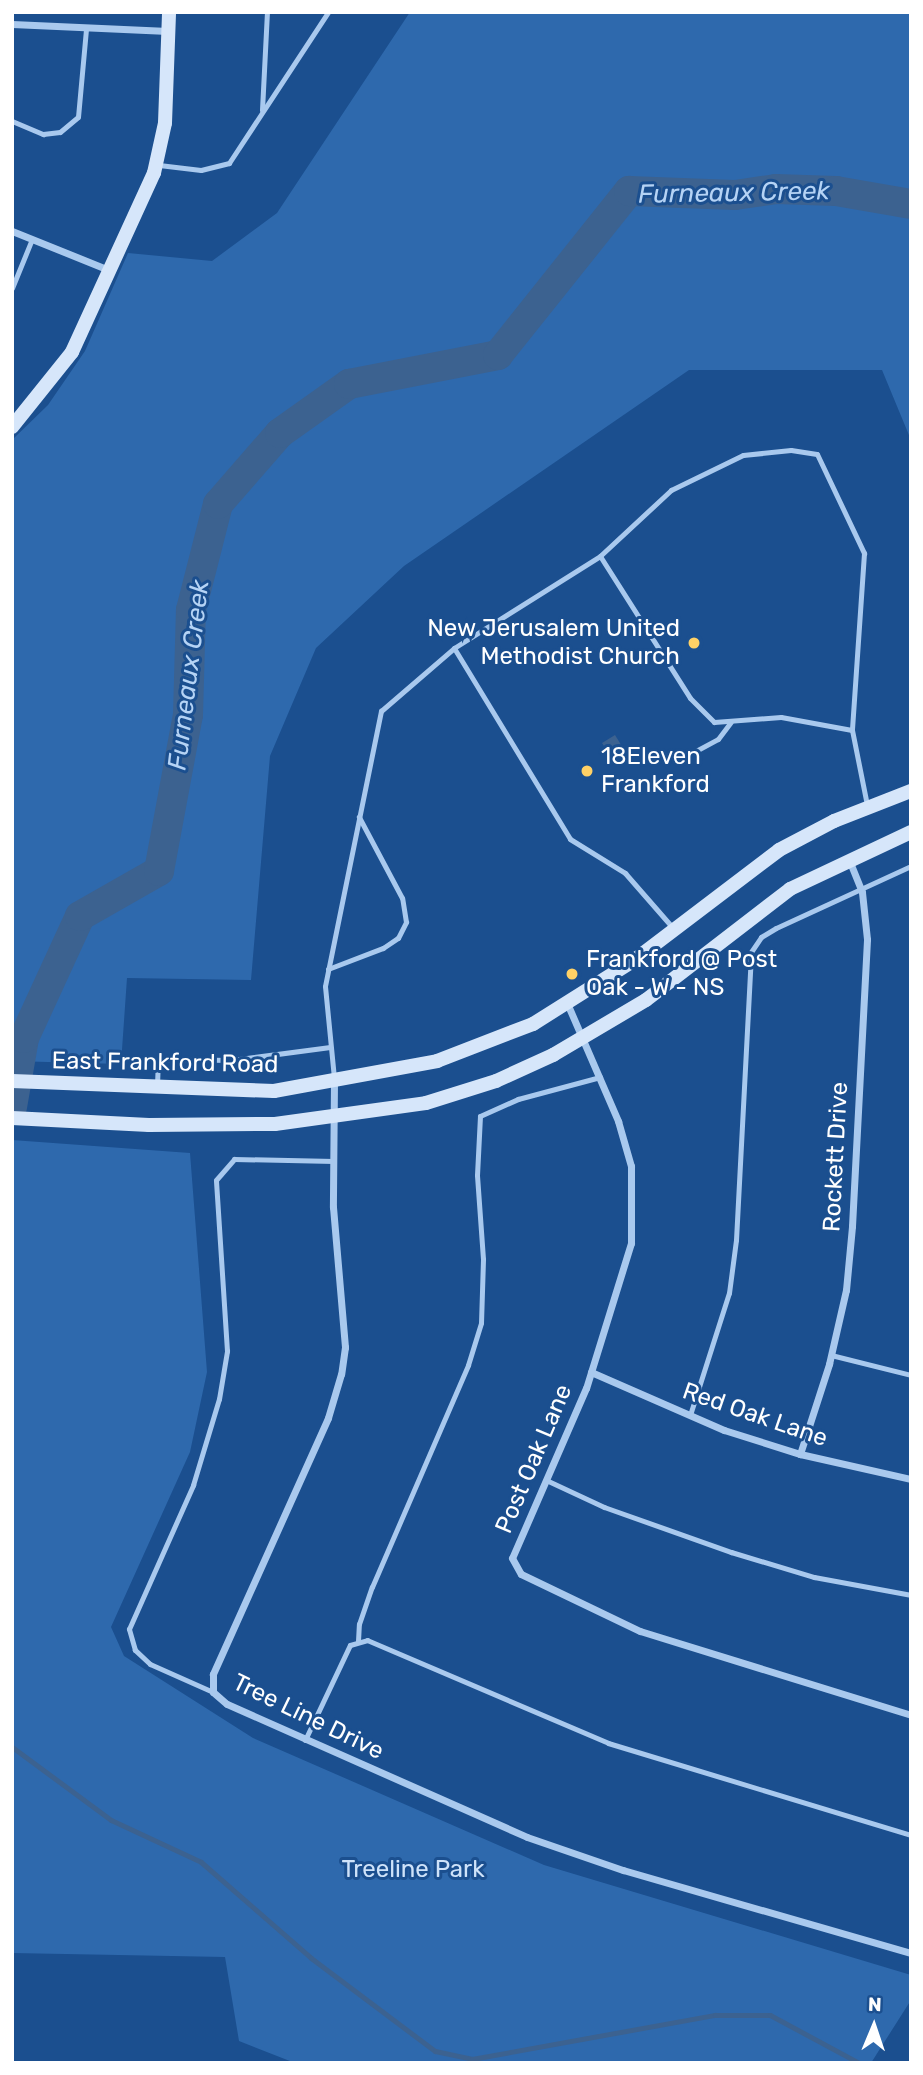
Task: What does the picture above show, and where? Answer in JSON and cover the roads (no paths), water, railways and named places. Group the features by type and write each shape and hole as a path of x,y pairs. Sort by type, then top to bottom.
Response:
{"main road":[{"path":"12,427 72,352 156,165 165,123 169,12"},
{"name":"East Frankford Road","path":"12,1082 274,1091 438,1061 495,1042 567,1003 633,961 779,850 867,808 911,791"},
{"path":"12,1118 207,1126 337,1117 425,1103 496,1081 584,1037 646,1000 790,889 849,858 911,832"}],"street":[{"path":"12,24 168,31"},
{"path":"12,231 110,271"},
{"name":"Rockett Drive","path":"800,1454 831,1355 846,1290 852,1226 867,939 862,892 849,858"},
{"name":"Post Oak Lane","path":"567,1003 600,1077 631,1166 631,1243 622,1282 591,1372 512,1558 521,1574 640,1631 911,1715"},
{"name":"Tree Line Drive","path":"334,1081 337,1117 333,1207 345,1347 341,1374 328,1418 213,1674 214,1692 227,1704 527,1837 623,1870 911,1953"},
{"name":"Red Oak Lane","path":"591,1372 690,1415 800,1454 911,1479"}],"lane":[{"path":"262,113 267,12"},
{"path":"156,165 201,170 229,163 328,12"},
{"path":"12,121 43,134 60,132 78,117 86,29"},
{"path":"12,288 32,239"},
{"path":"334,1081 325,986 381,711 454,648 600,556 671,490 743,455 791,450 817,454 864,553 852,730 867,808"},
{"path":"600,556 690,698 714,722 781,718 852,730"},
{"path":"454,648 570,839 625,873 673,929"},
{"path":"679,760 718,739 732,722"},
{"path":"328,969 383,948 398,938 406,922 402,898 359,817"},
{"path":"690,1415 729,1293 736,1240 751,952 761,937 776,928 862,892 911,866"},
{"path":"156,1089 158,1059 232,1060 330,1047"},
{"path":"305,1740 343,1657 358,1641 359,1624 372,1587 468,1365 481,1323 480,1116 518,1099 600,1077"},
{"path":"214,1692 150,1664 135,1650 129,1629 193,1485 219,1399 227,1351 216,1180 222,1167 234,1159 335,1161"},
{"path":"831,1355 911,1375"},
{"path":"546,1479 604,1507 731,1552 855,1587 911,1595"},
{"path":"358,1641 382,1645 608,1743 911,1835"}],"waterway":[{"name":"Furneaux Creek","path":"12,1107 24,1038 80,916 159,871 188,715 191,610 218,504 280,433 349,384 498,355 629,191 735,195 776,189 836,191 911,204"},
{"path":"12,1747 111,1820 201,1862 311,1958 435,2051 472,2059 715,2015 770,2015 859,2063"}],"place":[{"name":"New Jerusalem United Methodist Church","path":"694,643"},
{"name":"18Eleven Frankford","path":"587,771"},
{"name":"Frankford @ Post Oak - W - NS","path":"572,974"}],"park label":[{"name":"Treeline Park","path":"413,1870"}]}
